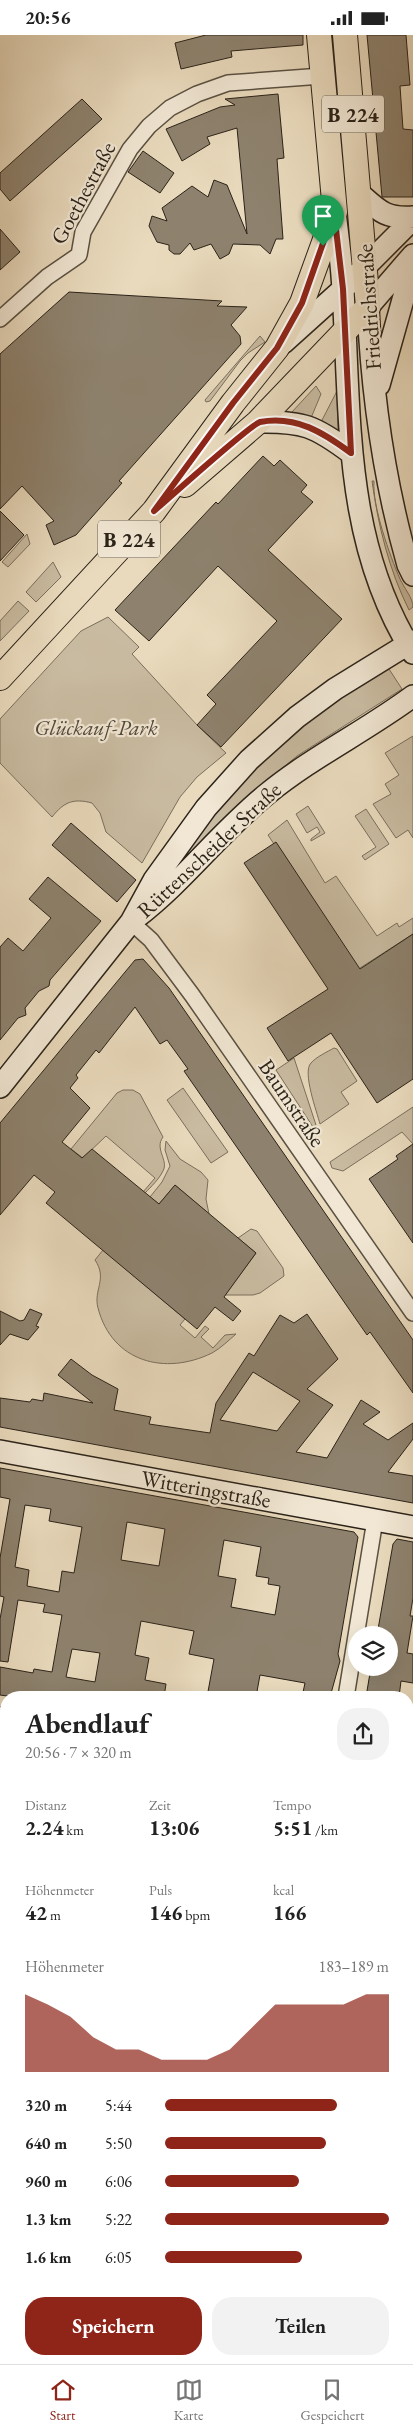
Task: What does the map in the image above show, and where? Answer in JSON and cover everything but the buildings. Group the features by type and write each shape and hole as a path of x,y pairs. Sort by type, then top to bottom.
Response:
{"main road":[{"name":"Friedrichstraße","path":"319,35 334,212"},
{"name":"Friedrichstraße","path":"345,35 360,194 368,307"},
{"path":"277,348 302,303 334,212"},
{"name":"B 224","path":"154,511 258,422 368,307"},
{"name":"B 224","path":"0,678 154,511 233,403 277,348"}],"street":[{"name":"Goethestraße","path":"0,319 47,277 79,255 83,232 130,149 149,126 170,108 197,94 228,83 322,76"},
{"path":"360,194 377,209 392,217 413,218"},
{"name":"Friedrichstraße","path":"334,212 343,289 351,453 358,508 374,572 392,617 411,646"},
{"path":"365,268 413,218"},
{"path":"368,307 413,255"},
{"path":"376,397 413,264"},
{"name":"B 224","path":"277,348 365,268"},
{"name":"Friedrichstraße","path":"368,307 376,397 390,495 408,565 413,575"},
{"path":"258,422 282,421 314,427 351,453"},
{"name":"Rüttenscheider Straße","path":"0,1087 131,922 154,880 206,808 249,760 297,717 335,689 411,646"},
{"name":"Rüttenscheider Straße","path":"131,922 164,896 230,827 266,794 413,696"},
{"name":"Baumstraße","path":"131,922 151,941 197,1001 413,1313"},
{"name":"Witteringstraße","path":"0,1451 413,1527"},
{"path":"347,1691 375,1520"}],"green space":[{"path":"260,336 265,342 248,353 240,361 210,401 206,402 205,400"},
{"path":"316,386 321,394 311,418 291,413"},
{"path":"337,391 338,432 321,422"},
{"path":"377,508 387,544 400,579 413,604 413,607 409,610 385,547"},
{"path":"27,534 30,544 8,567 2,562"},
{"path":"53,562 61,577 36,602 26,592"},
{"path":"18,601 29,611 0,641 0,621"},
{"name":"Glückauf-Park","path":"108,617 139,647 132,654 197,725 226,753 197,777 180,797 142,863 106,832 100,813 92,803 74,801 65,805 52,817 0,763 0,719 81,631"},
{"path":"387,666 402,689 297,756 256,790 164,883 223,802 249,771 309,721"},
{"path":"413,736 413,838 408,830 396,838 373,804 391,794 385,784 399,775 385,753"},
{"path":"308,806 325,833 311,841 320,832 317,827 307,833 296,814"},
{"path":"366,809 389,844 365,860 362,856 376,847 355,816"},
{"path":"287,820 325,883 336,876 377,936 397,923 399,927 413,918 413,934 346,977 350,958 268,835"},
{"path":"334,1048 337,1049 357,1081 341,1092 349,1104 320,1124 309,1083 309,1068 316,1059"},
{"path":"294,1058 316,1125 313,1127 276,1070"},
{"path":"183,1088 228,1152 211,1163 167,1100"},
{"path":"123,1090 133,1090 140,1094 163,1137 160,1146 164,1163 163,1171 145,1193 143,1192 155,1178 106,1136 83,1158 71,1149 117,1093"},
{"path":"413,1107 413,1144 402,1132 343,1171 332,1168 330,1162"},
{"path":"166,1141 180,1159 201,1172 208,1180 206,1199 209,1214 175,1185 159,1204 150,1197 162,1182 170,1166 165,1150"},
{"path":"251,1229 257,1231 283,1268 284,1276 260,1293 253,1295 225,1295 256,1253 238,1238"},
{"path":"103,1250 185,1319 180,1325 195,1338 205,1326 209,1329 201,1337 213,1348 225,1335 236,1334 212,1353 194,1360 176,1363 159,1363 143,1359 128,1352 115,1341 105,1326 98,1308 97,1296 100,1273 95,1260"}],"route":[{"path":"334,212 343,289 351,453 314,427 282,421 258,422 154,511 233,403 277,348 302,303 323,246 334,212"}]}
